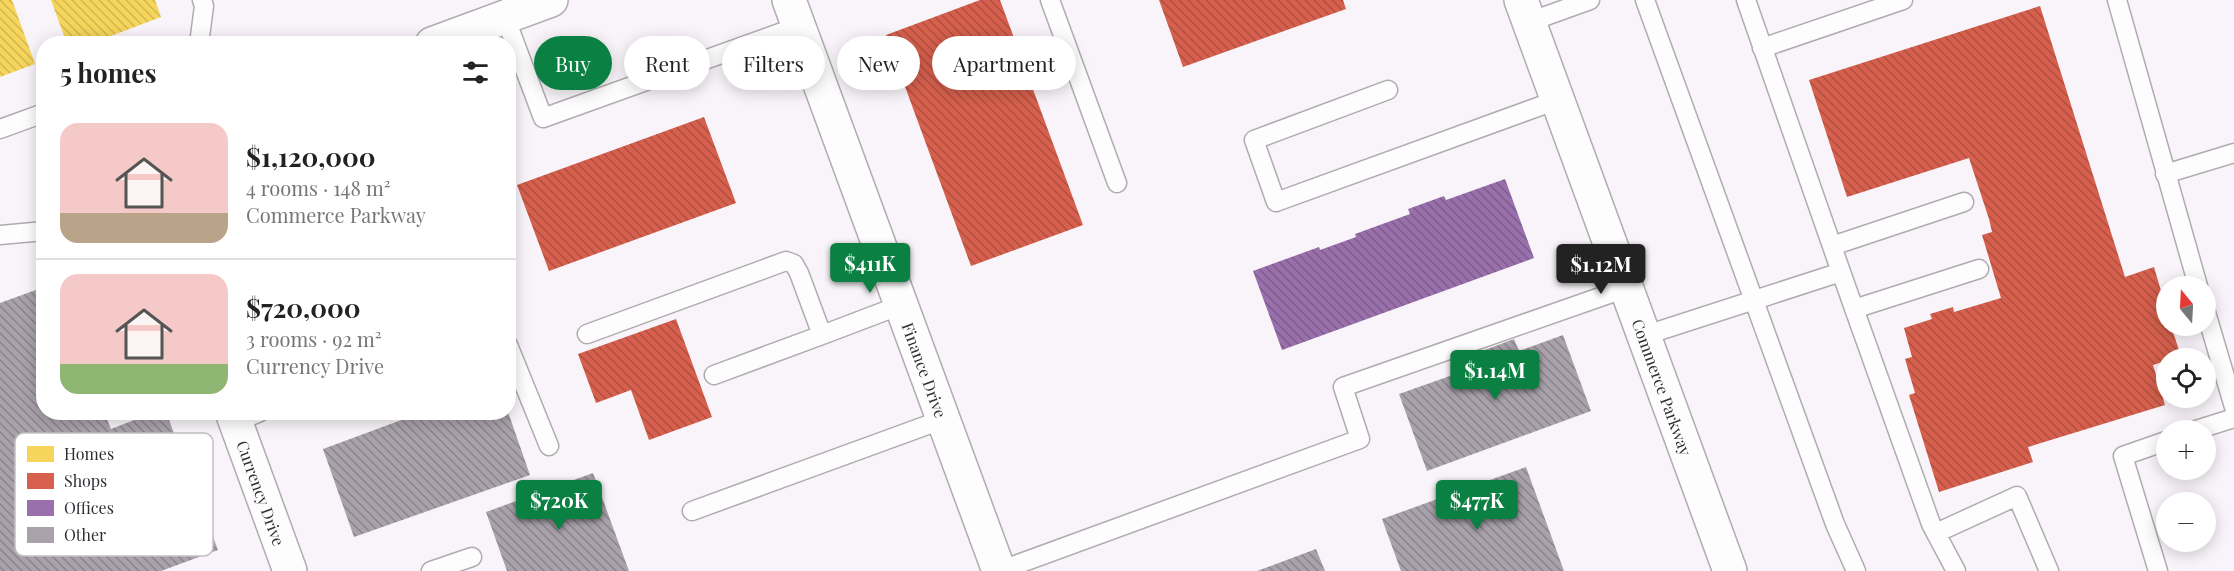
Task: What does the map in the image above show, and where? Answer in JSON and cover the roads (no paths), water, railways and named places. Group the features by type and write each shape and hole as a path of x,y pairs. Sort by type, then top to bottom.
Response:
{"street":[{"path":"451,36 514,9 551,0"},
{"name":"Commerce Parkway","path":"1525,11 1730,571"},
{"name":"Finance Drive","path":"794,13 999,571"},
{"name":"Currency Drive","path":"244,420 290,571"}],"lane":[{"path":"200,36 204,6 202,0"},
{"path":"1050,0 1117,183"},
{"path":"1525,11 1590,0"},
{"path":"1646,0 1835,524 1856,571"},
{"path":"1746,0 1854,309 1936,533 1956,571"},
{"path":"1762,48 1903,0"},
{"path":"2117,0 2195,276"},
{"path":"514,9 543,118 794,13"},
{"path":"1388,90 1254,140 1276,202 1557,100"},
{"path":"0,129 36,116"},
{"path":"2165,174 2234,153"},
{"path":"1832,246 1964,202"},
{"path":"0,235 36,232"},
{"path":"587,334 786,261 794,264 799,273 822,334"},
{"path":"1854,309 1979,269"},
{"path":"1643,336 1841,272"},
{"path":"999,571 1360,439 1343,387 1626,288"},
{"path":"714,375 901,305"},
{"path":"2213,336 2234,407"},
{"path":"516,365 549,446"},
{"path":"2216,424 2234,418"},
{"path":"692,512 944,419"},
{"path":"2156,444 2123,456 2158,571"},
{"path":"1936,533 2017,496 2049,571"},
{"path":"431,571 472,557"}]}
